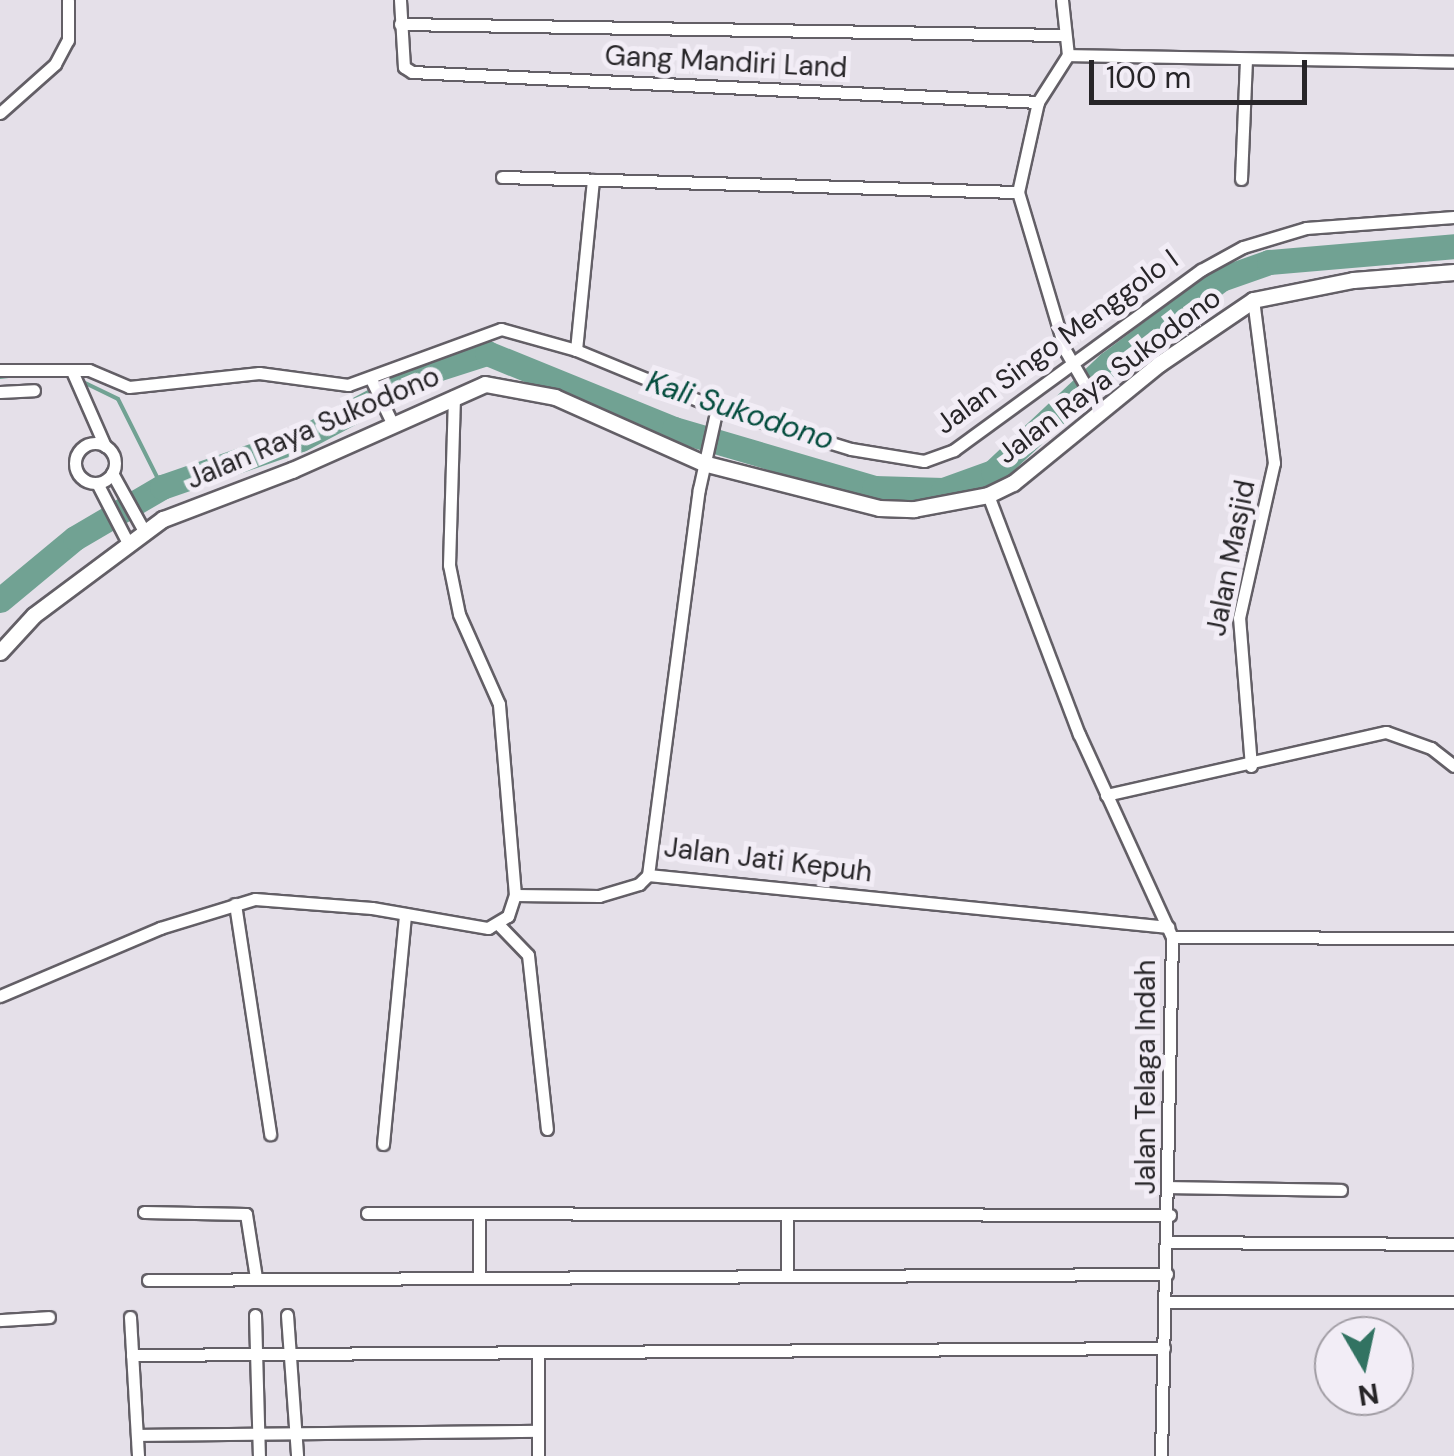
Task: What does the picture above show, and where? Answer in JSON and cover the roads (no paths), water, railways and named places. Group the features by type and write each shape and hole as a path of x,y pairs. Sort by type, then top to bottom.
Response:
{"main road":[{"name":"Jalan Raya Sukodono","path":"0,652 34,614 125,537 485,384 516,386 704,458 879,508 988,495 1014,483 1098,409 1254,300 1334,283 1454,272"},
{"name":"Jalan Raya Sukodono","path":"0,632 34,614"}],"street":[{"path":"0,112 55,64 68,40 68,0"},
{"path":"400,0 400,24 1065,34"},
{"path":"1062,0 1068,54 1038,102 1018,192 1074,370 1098,409"},
{"name":"Gang Mandiri Land","path":"400,24 404,67 412,72 1038,102"},
{"path":"1068,54 1454,62"},
{"path":"1241,179 1246,60"},
{"path":"502,177 1018,192"},
{"path":"576,350 593,180"},
{"name":"Jalan Singo Menggolo I","path":"0,370 89,370 129,387 259,373 328,386 373,384 501,329 576,350 715,413 851,449 924,460 954,450 1074,370 1200,270 1243,246 1306,228 1454,218"},
{"name":"Jalan Masjid","path":"1251,766 1239,618 1274,463 1254,300"},
{"path":"17,370 19,388"},
{"path":"72,372 88,416 115,461 112,473 142,528"},
{"path":"373,384 391,422"},
{"path":"0,392 34,390"},
{"path":"454,396 449,565 460,614 499,704 514,895 500,926"},
{"name":"Jalan Jati Kepuh","path":"715,413 704,458 648,875 1170,932 1454,938"},
{"path":"88,416 76,471 97,483 125,537"},
{"path":"82,448 105,446"},
{"path":"97,483 112,473"},
{"name":"Jalan Telaga Indah","path":"988,495 1106,795 1170,932 1176,1187 1168,1242 1160,1456"},
{"path":"1106,795 1251,766 1386,732 1431,748 1454,766"},
{"path":"514,895 599,896 639,884 648,875"},
{"path":"0,996 255,899 500,926 528,955 547,1128"},
{"path":"235,904 270,1134"},
{"path":"383,1144 404,914"},
{"path":"1176,1187 1341,1190"},
{"path":"144,1212 246,1214 256,1278"},
{"path":"367,1213 1170,1215"},
{"path":"479,1277 480,1213"},
{"path":"786,1214 787,1276"},
{"path":"1168,1242 1454,1244"},
{"path":"148,1280 1167,1274"},
{"path":"1166,1302 1454,1302"},
{"path":"255,1315 259,1456"},
{"path":"288,1315 297,1456"},
{"path":"0,1320 49,1317"},
{"path":"130,1317 138,1456"},
{"path":"132,1355 1164,1348"},
{"path":"538,1352 538,1456"},
{"path":"138,1434 538,1431"}],"waterway":[{"name":"Kali Sukodono","path":"0,600 75,538 162,487 301,439 427,372 487,353 674,429 874,488 943,490 993,472 1108,364 1221,279 1269,262 1454,246"},
{"path":"0,377 17,375"},
{"path":"81,381 118,399 162,487"}]}
